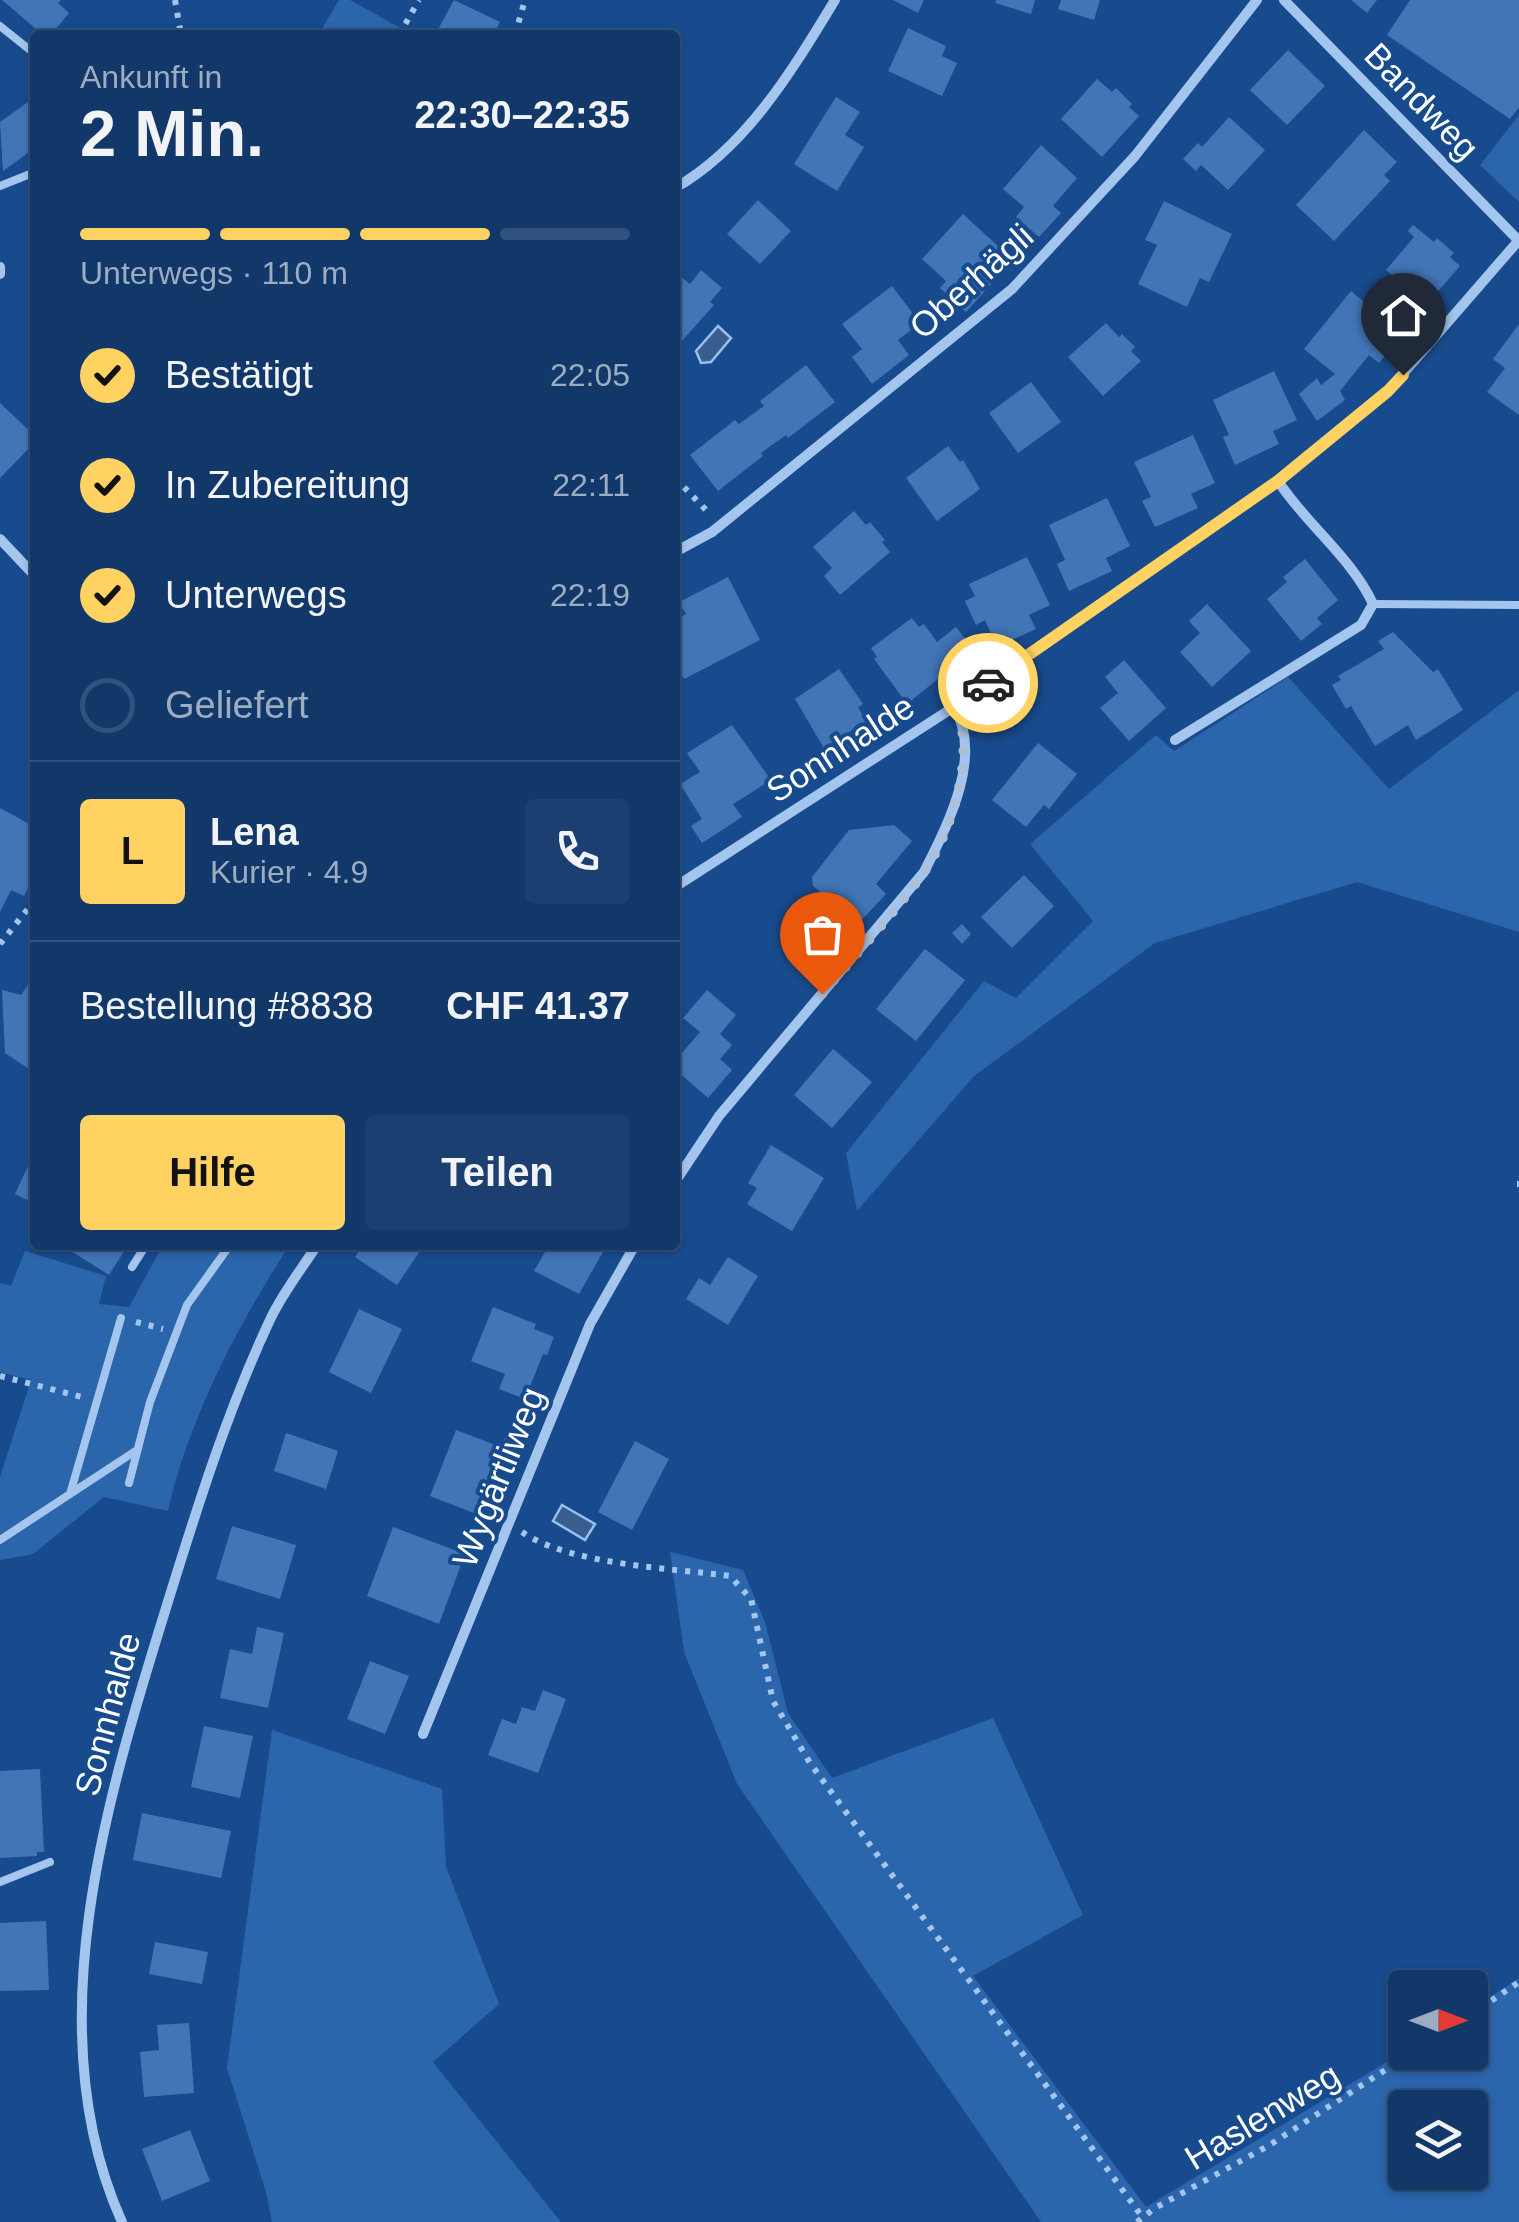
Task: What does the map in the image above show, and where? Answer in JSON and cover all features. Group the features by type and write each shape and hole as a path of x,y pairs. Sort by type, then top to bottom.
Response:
{"street":[{"path":"680,185 704,172 782,86 835,0"},
{"name":"Oberhägli","path":"680,549 720,524 1012,289 1135,156 1257,0"},
{"name":"Bandweg","path":"1284,0 1519,240"},
{"name":"Sonnhalde","path":"680,883 954,707 1278,481 1388,391 1519,240"},
{"path":"1174,740 1361,625 1373,604 1364,584 1295,507 1278,481"},
{"path":"0,540 30,571"},
{"path":"680,1174 719,1116 924,872 943,834 964,769 966,746 954,707"},
{"name":"Sonnhalde","path":"122,2222 106,2186 87,2108 82,2007 94,1873 136,1704 205,1480 270,1318 310,1250"},
{"name":"Wygärtliweg","path":"422,1734 590,1324 632,1250"}],"lane":[{"path":"1295,10 1304,0"},
{"path":"0,26 30,50"},
{"path":"0,186 30,174"},
{"path":"1373,604 1519,605"},
{"path":"132,1267 143,1250"},
{"path":"129,1483 150,1402 188,1305 226,1250"},
{"path":"70,1494 121,1318"},
{"path":"0,1540 137,1450"},
{"path":"0,1882 50,1862"}],"path":[{"path":"176,0 180,30"},
{"path":"401,30 419,0"},
{"path":"516,30 524,0"},
{"path":"680,483 720,524"},
{"path":"0,944 30,906"},
{"path":"121,1318 177,1332"},
{"path":"0,1376 96,1401"},
{"path":"509,1523 541,1545 598,1558 730,1576 750,1599 774,1701 810,1764 1140,2220"},
{"path":"1488,2003 1519,1982"},
{"name":"Haslenweg","path":"1140,2220 1268,2146 1388,2068"}],"shaded area":[{"path":"339,0 350,0 404,30 321,30"},
{"path":"1519,115 1519,202 1480,165"},
{"path":"718,326 731,338 711,362 701,363 696,351"},
{"path":"1288,677 1389,789 1519,690 1519,932 1357,882 1155,943 974,1076 857,1211 846,1153 984,981 1016,998 1093,921 1030,844 1156,735 1174,751"},
{"path":"160,1250 285,1252 201,1409 168,1511 104,1497 33,1554 0,1560 0,1477 31,1380 0,1372 0,1283 11,1286 25,1251 106,1276 99,1304 129,1307"},
{"path":"562,1505 595,1524 585,1540 553,1521"},
{"path":"670,1552 743,1570 765,1622 788,1713 832,1778 993,1718 1083,1915 973,1976 1146,2207 1388,2061 1388,2070 1488,2070 1488,1998 1519,1978 1519,2222 1041,2222 737,1784 684,1652"},
{"path":"272,1730 442,1789 446,1867 499,2004 433,2062 561,2222 272,2222 227,2068"}],"building":[{"path":"2,0 61,0 58,3 69,13 55,30 37,30"},
{"path":"454,0 500,22 496,30 438,30"},
{"path":"893,0 924,0 918,13"},
{"path":"1035,0 1031,14 995,3"},
{"path":"1061,0 1100,0 1094,20 1058,9"},
{"path":"1351,0 1377,0 1367,13"},
{"path":"1410,0 1519,0 1519,107 1510,119 1387,35"},
{"path":"908,28 946,46 942,56 957,63 942,96 888,71"},
{"path":"1288,50 1325,86 1287,125 1250,90"},
{"path":"1097,79 1112,92 1116,88 1139,116 1102,157 1061,119"},
{"path":"836,97 860,112 845,135 864,147 837,191 794,164"},
{"path":"30,101 30,152 3,171 0,122"},
{"path":"1229,117 1265,150 1228,190 1201,165 1196,171 1183,159 1198,143 1202,147"},
{"path":"1364,130 1397,162 1384,175 1390,181 1334,241 1296,205"},
{"path":"1041,145 1077,178 1053,206 1061,213 1039,237 1016,217 1024,207 1003,189"},
{"path":"758,200 791,231 760,264 727,234"},
{"path":"1164,201 1232,234 1209,282 1200,278 1187,307 1138,284 1157,245 1145,240"},
{"path":"963,214 999,247 979,270 993,282 966,312 940,288 946,281 922,259"},
{"path":"1413,225 1434,242 1437,238 1454,253 1450,257 1460,266 1426,305 1386,270 1414,237 1408,231"},
{"path":"701,270 722,288 710,302 714,305 681,342 680,276 690,284"},
{"path":"892,286 920,323 898,340 909,355 872,384 852,357 862,349 842,324"},
{"path":"1351,291 1382,317 1390,307 1411,324 1379,363 1369,355 1340,391 1345,400 1317,421 1299,394 1317,378 1321,385 1335,374 1304,349"},
{"path":"1106,323 1135,347 1131,351 1141,361 1103,396 1068,357"},
{"path":"1519,324 1519,415 1487,392 1505,368 1493,359"},
{"path":"806,365 835,402 761,453 763,456 718,491 690,455 735,420 739,424 764,406 760,401"},
{"path":"1274,371 1297,420 1273,431 1279,444 1235,465 1223,437 1229,435 1213,400"},
{"path":"1031,382 1061,422 1018,453 989,413"},
{"path":"0,403 30,431 30,447 0,478"},
{"path":"1193,435 1215,483 1191,494 1198,508 1155,527 1142,501 1151,497 1134,462"},
{"path":"948,446 960,462 963,460 980,489 937,521 906,478"},
{"path":"1107,498 1130,546 1106,558 1112,571 1069,591 1057,564 1065,560 1049,525"},
{"path":"854,511 866,525 870,522 890,552 840,595 824,576 832,568 813,547"},
{"path":"1027,557 1050,605 1029,615 1036,629 992,649 989,642 994,640 985,620 976,625 965,601 975,596 969,584"},
{"path":"1305,559 1338,600 1317,618 1322,624 1301,641 1267,599 1287,582 1283,577"},
{"path":"728,577 760,640 684,679 680,671 680,617 686,614 680,601"},
{"path":"1207,604 1251,651 1212,687 1180,652 1200,633 1189,621"},
{"path":"912,618 919,627 924,624 937,642 956,627 974,650 907,704 874,659 877,657 871,648"},
{"path":"1393,632 1433,672 1438,669 1463,710 1416,740 1408,725 1375,746 1351,706 1346,709 1332,685 1341,680 1338,676 1384,649 1378,641"},
{"path":"1124,660 1166,708 1129,741 1100,708 1118,693 1105,677"},
{"path":"839,669 863,704 858,707 866,721 846,734 853,746 831,760 795,699"},
{"path":"732,725 771,780 733,804 742,817 702,843 691,826 702,819 680,784 700,772 687,753"},
{"path":"1038,743 1077,774 1049,809 1044,805 1026,827 992,800"},
{"path":"0,808 30,824 30,884 24,896 11,890 0,912"},
{"path":"894,825 912,841 876,884 886,894 854,928 836,912 835,904 813,886 812,877 849,830"},
{"path":"1024,875 1054,906 1012,948 981,917"},
{"path":"962,924 971,934 962,944 952,933"},
{"path":"925,949 965,980 916,1041 876,1009"},
{"path":"30,982 30,1070 5,1053 2,990 21,995"},
{"path":"707,990 736,1015 720,1034 732,1045 720,1059 732,1070 708,1098 680,1073 680,1055 700,1032 683,1018"},
{"path":"833,1049 872,1082 832,1128 794,1095"},
{"path":"771,1145 824,1178 792,1231 747,1204 757,1188 748,1183"},
{"path":"30,1162 30,1202 15,1194"},
{"path":"69,1250 125,1250 109,1275"},
{"path":"360,1250 421,1250 397,1285 355,1257"},
{"path":"546,1250 604,1250 579,1294 534,1271"},
{"path":"728,1257 758,1276 728,1325 686,1299 699,1278 710,1285"},
{"path":"493,1307 536,1324 534,1329 554,1337 525,1399 499,1389 505,1374 471,1361"},
{"path":"359,1309 402,1329 371,1393 329,1372"},
{"path":"456,1430 501,1447 508,1430 521,1435 513,1457 503,1454 479,1515 430,1496"},
{"path":"286,1433 338,1451 326,1489 274,1471"},
{"path":"635,1441 669,1459 632,1530 598,1512"},
{"path":"232,1526 296,1545 280,1599 216,1579"},
{"path":"393,1527 465,1554 439,1624 367,1596"},
{"path":"257,1627 284,1633 268,1708 220,1698 230,1649 252,1654"},
{"path":"370,1661 409,1676 385,1734 347,1719"},
{"path":"543,1690 566,1699 538,1773 488,1755 502,1719 516,1724 522,1707 535,1711"},
{"path":"204,1726 253,1736 240,1798 191,1787"},
{"path":"40,1769 44,1852 37,1852 37,1856 0,1858 0,1771"},
{"path":"142,1813 231,1831 221,1878 133,1860"},
{"path":"46,1921 49,1990 0,1991 0,1923"},
{"path":"155,1942 208,1952 202,1984 149,1974"},
{"path":"189,2023 194,2093 144,2097 140,2052 159,2050 157,2025"},
{"path":"190,2130 210,2181 162,2201 142,2149"}],"way so far":[{"path":"822,994 924,872 943,834 964,769 966,746 960,716 954,707 988,683"}],"route":[{"path":"988,683 1278,481 1403,375"}]}
